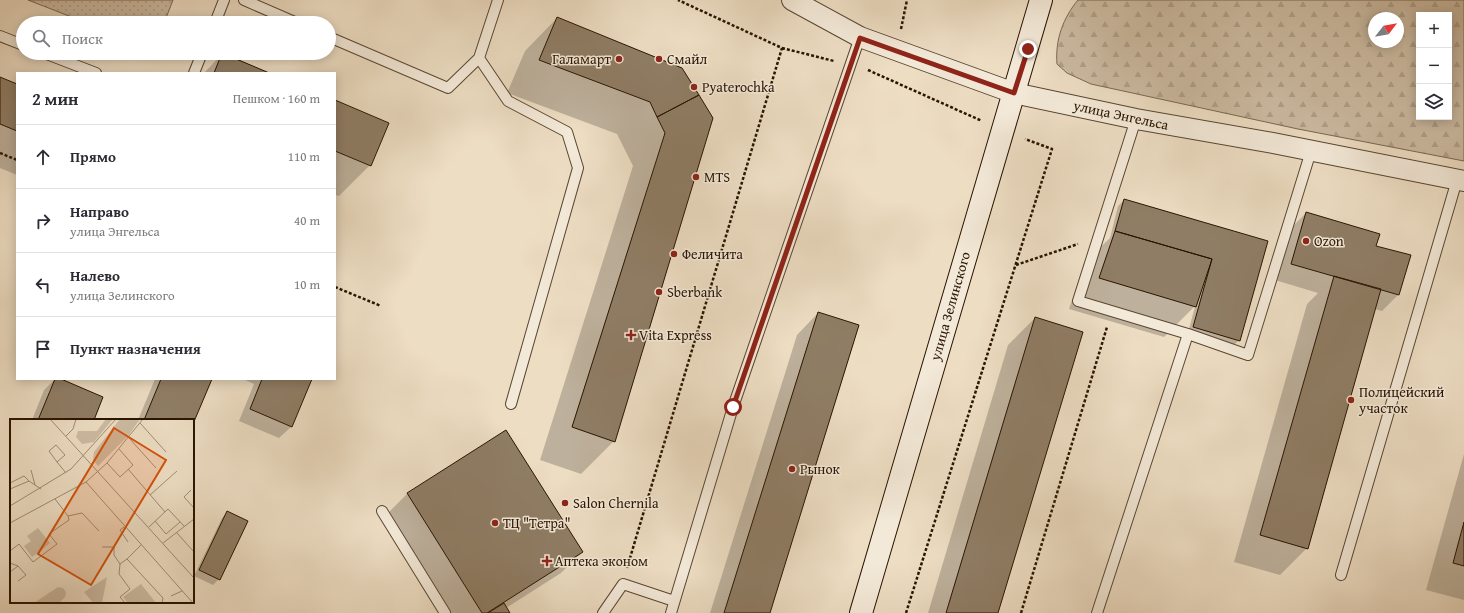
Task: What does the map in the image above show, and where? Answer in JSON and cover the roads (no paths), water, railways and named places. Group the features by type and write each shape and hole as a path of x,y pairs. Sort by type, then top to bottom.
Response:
{"street":[{"name":"улица Энгельса","path":"792,0 860,38 1014,93 1136,120 1273,143 1460,181"},
{"name":"улица Зелинского","path":"861,613 1041,0"}],"lane":[{"path":"218,16 224,0"},
{"path":"244,0 282,16"},
{"path":"336,40 448,88 479,58 498,0"},
{"path":"0,36 16,42"},
{"path":"671,613 733,407 860,38"},
{"path":"479,58 508,101 567,132 578,168 510,404"},
{"path":"62,60 93,72"},
{"path":"194,72 199,60"},
{"path":"1136,120 1078,301 1188,334 1248,355 1311,151"},
{"path":"1341,575 1460,181"},
{"path":"1097,613 1188,334"},
{"path":"382,511 445,613"},
{"path":"603,613 623,584 674,602"}],"place":[{"name":"Галамарт","path":"619,59"},
{"name":"Смайл","path":"659,59"},
{"name":"Pyaterochka","path":"694,87"},
{"name":"MTS","path":"696,177"},
{"name":"Ozon","path":"1306,241"},
{"name":"Феличита","path":"674,254"},
{"name":"Sberbank","path":"659,292"},
{"name":"Vita Express","path":"631,335"},
{"name":"Полицейский участок","path":"1351,400"},
{"name":"Рынок","path":"792,469"},
{"name":"Salon Chernila","path":"565,503"},
{"name":"ТЦ \"Тетра\"","path":"495,523"},
{"name":"Аптека эконом","path":"547,561"}]}
